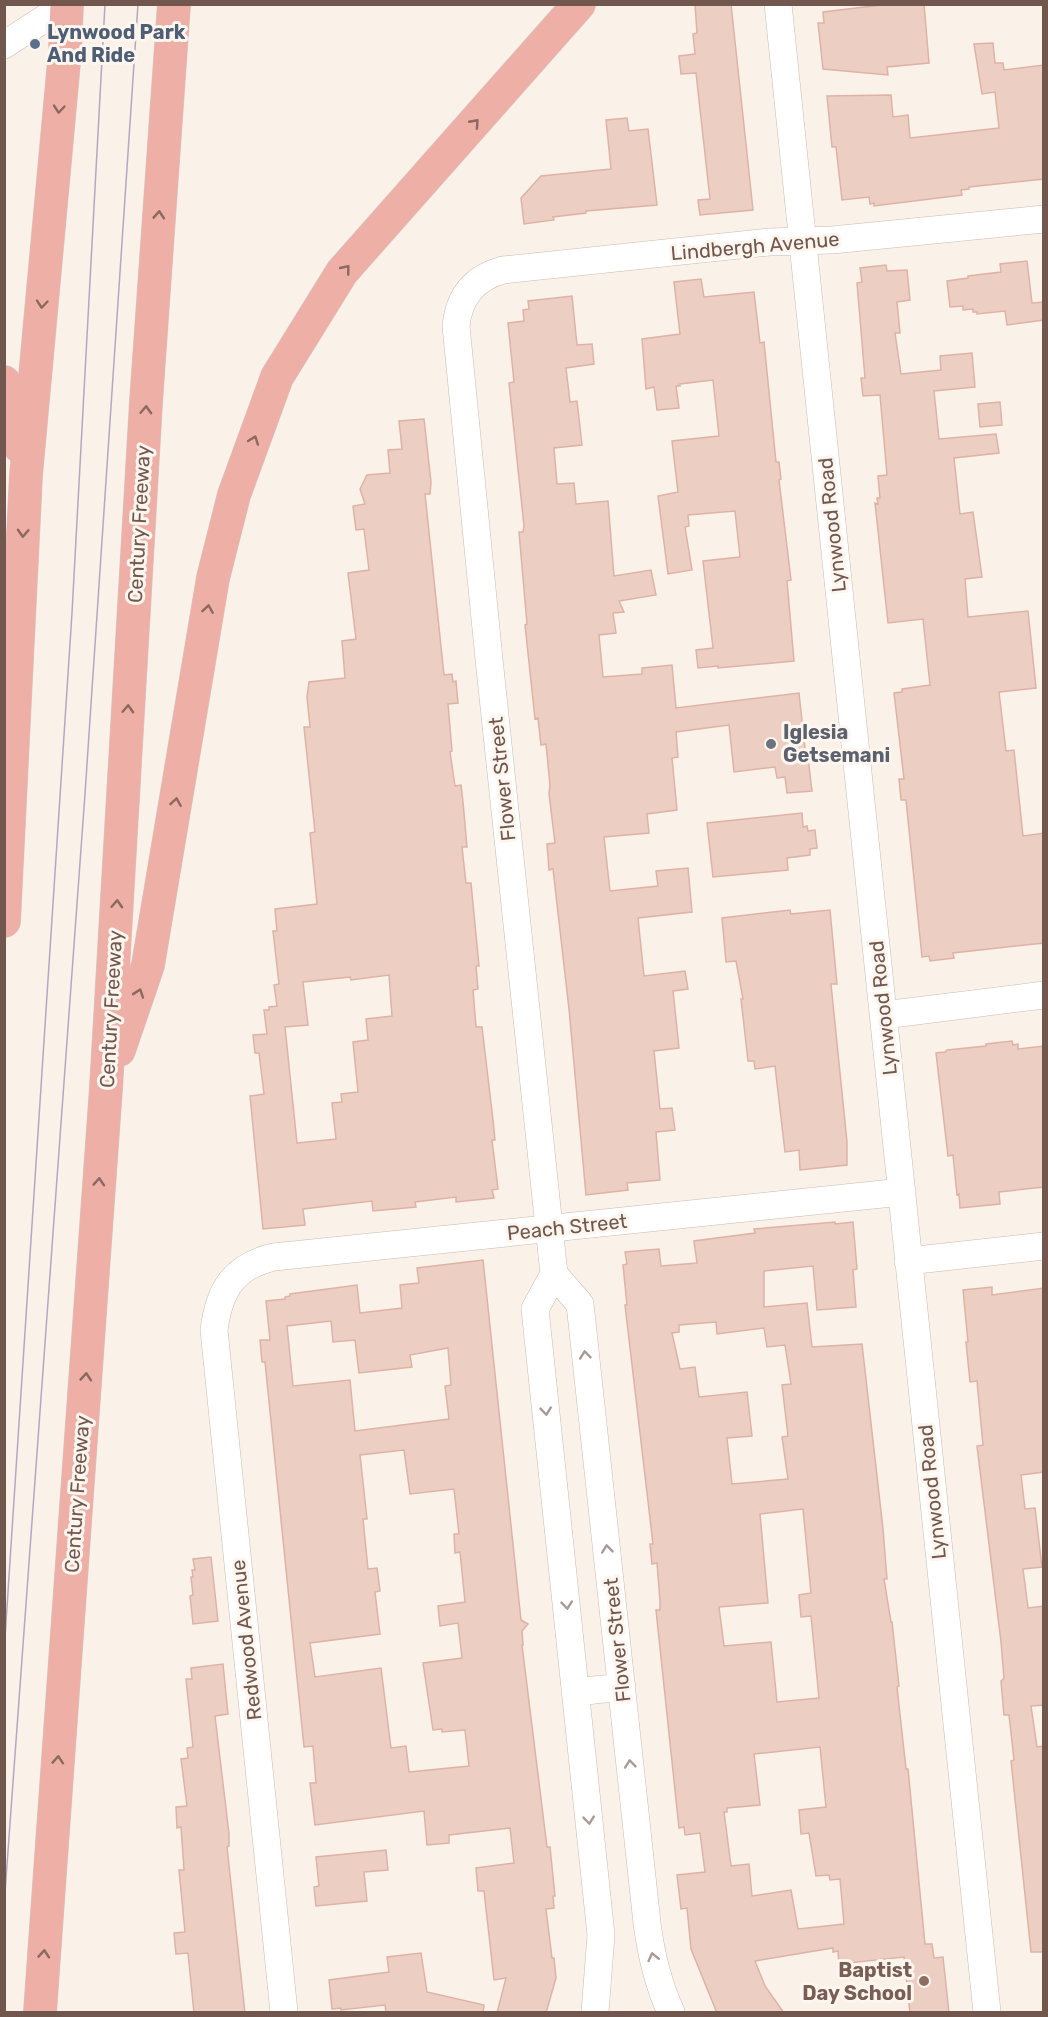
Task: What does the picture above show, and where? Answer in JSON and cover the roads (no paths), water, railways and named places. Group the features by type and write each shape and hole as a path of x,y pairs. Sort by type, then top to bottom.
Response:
{"highway":[{"path":"4,921 26,475 65,51 67,4"},
{"path":"106,1088 148,965 213,578 234,495 277,376 342,272 579,4"},
{"name":"Century Freeway","path":"40,2013 106,1088 145,425 173,20"},
{"path":"4,382 26,475"}],"street":[{"path":"4,45 67,4"},
{"name":"Lynwood Road","path":"778,4 987,2013"},
{"name":"Lindbergh Avenue","path":"470,288 485,276 503,270 769,242 832,240 1044,219"},
{"name":"Flower Street","path":"470,288 461,306 456,326 554,1274 580,1304 651,1953 659,1983 671,2013"},
{"path":"884,1015 1044,995"},
{"name":"Peach Street","path":"237,1274 253,1263 274,1257 902,1192"},
{"path":"909,1261 1044,1246"},
{"name":"Redwood Avenue","path":"237,1274 220,1299 214,1330 284,2013"},
{"path":"554,1274 535,1309 601,1935 595,2013"},
{"path":"576,1692 622,1687"}],"tram line":[{"path":"4,1653 72,613 105,4"},
{"path":"4,1906 85,794 138,4"}],"place":[{"name":"Lynwood Park And Ride","path":"35,44"},
{"name":"Iglesia Getsemani","path":"771,744"},
{"name":"Baptist Day School","path":"924,1981"}]}
